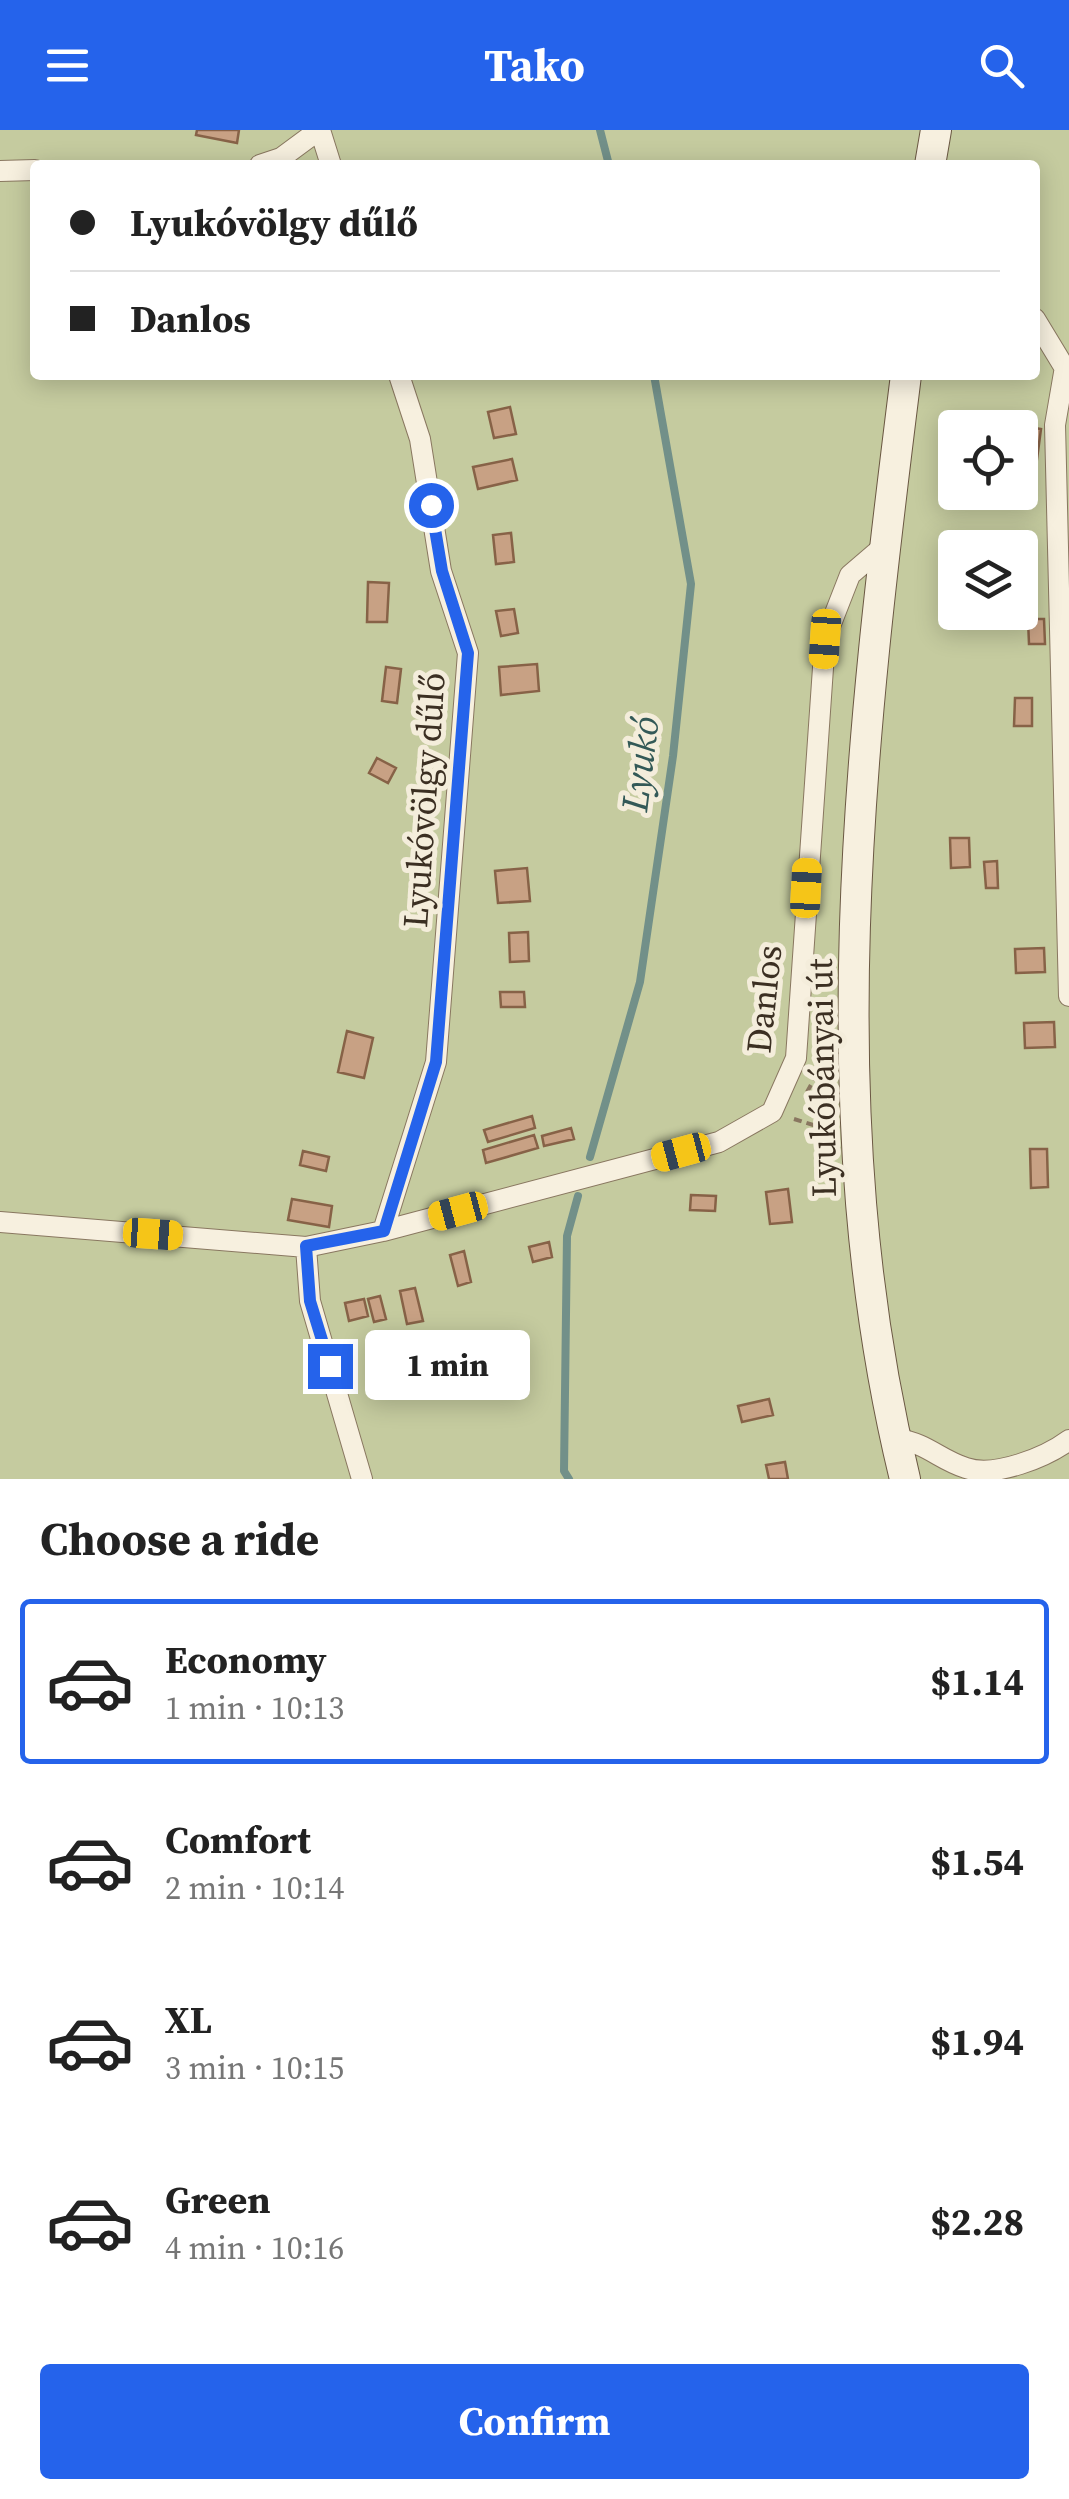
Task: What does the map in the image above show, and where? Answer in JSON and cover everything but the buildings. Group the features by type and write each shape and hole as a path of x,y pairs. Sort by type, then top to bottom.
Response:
{"main road":[{"path":"931,160 936,130"},
{"name":"Lyukóbányai út","path":"905,380 862,747 853,1114 866,1267 905,1479"}],"street":[{"path":"275,160 319,130 329,160"},
{"path":"0,171 30,170"},
{"path":"1040,326 1067,371 1055,425 1069,996"},
{"name":"Lyukóvölgy dűlő","path":"384,1231 436,1062 468,653 442,571 420,439 401,380"},
{"name":"Danlos","path":"772,1112 796,1058 825,639 850,575 885,545"},
{"path":"0,1222 306,1246 384,1231 718,1142 772,1112"},
{"path":"306,1246 310,1301 362,1479"},
{"path":"895,1438 923,1443 969,1474 1056,1450 1069,1440"}],"path":[{"path":"772,1112 804,1096 837,1040 855,1030"},
{"path":"772,1112 824,1128 853,1114"}],"green space":[{"path":"0,130 1069,130 1069,1479 0,1479"}],"waterway":[{"name":"Lyukó","path":"600,130 608,160"},
{"name":"Lyukó","path":"590,1157 640,982 673,756 691,584 655,380"},
{"name":"Lyukó","path":"569,1479 564,1471 567,1236 578,1196"}],"route":[{"path":"330,1366 310,1301 306,1246 384,1231 436,1062 468,653 442,571 431,505"}]}
